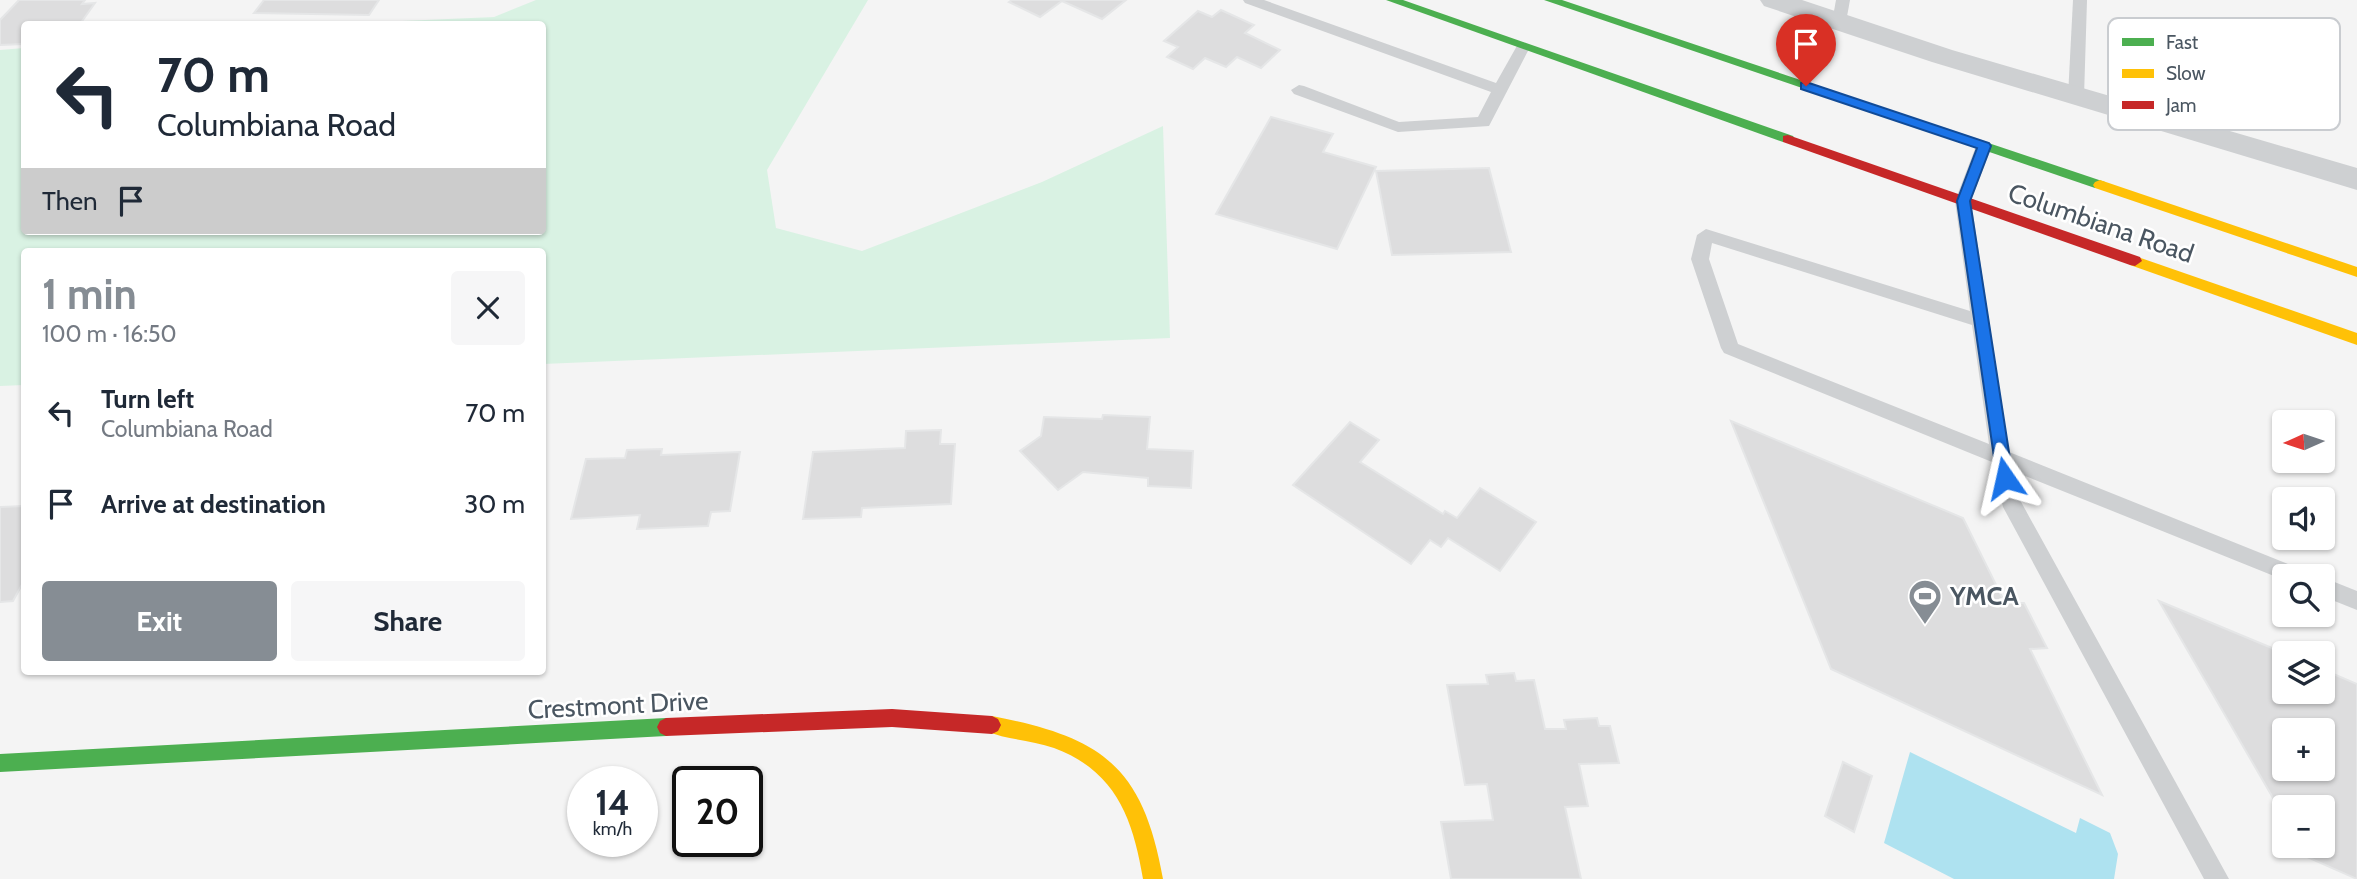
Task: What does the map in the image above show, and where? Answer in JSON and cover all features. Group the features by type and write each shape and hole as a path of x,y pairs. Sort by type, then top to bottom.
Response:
{"main road":[{"name":"Columbiana Road","path":"1392,0 2357,339"},
{"name":"Columbiana Road","path":"1550,0 2357,272"},
{"name":"Crestmont Drive","path":"0,763 359,741 854,718 967,723 1019,731 1055,741 1079,750 1104,765 1129,794 1141,818 1149,847 1153,879"}],"street":[{"path":"1774,0 1841,11 2108,105"},
{"path":"2193,130 2357,178"}],"lane":[{"path":"1250,0 1501,90"},
{"path":"2076,96 2080,0"},
{"path":"1298,90 1398,127 1483,122 1523,47"},
{"path":"1984,146 1964,201 2000,456 2010,501 2217,879"},
{"path":"1980,321 1706,235 1700,259 1730,348 2272,566"},
{"path":"2335,592 2357,601"}],"green space":[{"path":"536,0 868,0 767,170 776,228 862,251 1042,182 1163,126 1170,338 546,364 546,248 21,248 21,385 0,386 0,50 21,48 21,235 546,235 546,21 402,21 494,17"}],"water":[{"path":"1910,752 2076,833 2080,818 2110,833 2118,854 2114,879 1954,879 1884,843"}],"building":[{"path":"19,0 85,0 82,4 95,3 82,21 21,21 21,44 0,45 0,20"},
{"path":"264,0 379,0 369,15 254,13"},
{"path":"1012,0 1126,0 1102,19 1062,1 1040,17 1009,2"},
{"path":"1221,10 1254,25 1245,33 1280,50 1261,68 1237,57 1226,67 1205,58 1193,69 1167,57 1178,47 1164,41 1198,11 1212,17"},
{"path":"1271,117 1333,134 1323,152 1376,167 1337,249 1216,214"},
{"path":"1489,168 1511,252 1392,255 1376,171"},
{"path":"1103,415 1150,417 1147,449 1193,451 1191,488 1148,486 1148,478 1083,472 1058,490 1020,451 1041,436 1044,417 1102,419"},
{"name":"YMCA","path":"1731,421 1963,518 2005,603 2024,603 2047,648 2030,649 2102,795 1831,669"},
{"path":"1350,422 1379,440 1360,462 1443,514 1445,511 1457,518 1480,488 1536,522 1500,571 1448,538 1441,547 1430,540 1411,564 1293,485"},
{"path":"941,430 940,444 955,444 951,504 862,508 861,517 803,519 813,452 905,448 906,431"},
{"path":"662,449 661,455 740,452 730,511 711,512 708,526 637,529 640,515 571,519 586,459 625,458 627,450"},
{"path":"21,506 21,586 13,601 0,602 0,507"},
{"path":"2159,601 2272,648 2272,704 2335,704 2335,675 2357,684 2357,879 2309,858 2335,858 2335,795 2272,796"},
{"path":"1514,673 1516,681 1534,680 1545,729 1566,729 1564,720 1597,718 1599,726 1610,726 1619,763 1579,764 1588,806 1565,807 1581,879 1451,879 1441,822 1493,820 1487,784 1465,785 1447,685 1488,684 1486,675"},
{"path":"1843,762 1872,776 1854,832 1825,816"}],"traffic: fast":[{"path":"1392,0 1788,139"},
{"path":"1550,0 2100,185"},
{"path":"0,763 666,727"}],"traffic: slow":[{"path":"2100,185 2357,272"},
{"path":"2135,261 2357,339"},
{"path":"992,725 1058,741 1084,753 1106,769 1123,789 1137,813 1147,843 1153,879"}],"traffic: jam":[{"path":"1788,139 2135,261"},
{"path":"666,727 892,718 992,725"}],"place":[{"name":"YMCA","path":"1925,626"}],"route":[{"path":"1806,86 1984,146 1964,201 2005,478"}]}
